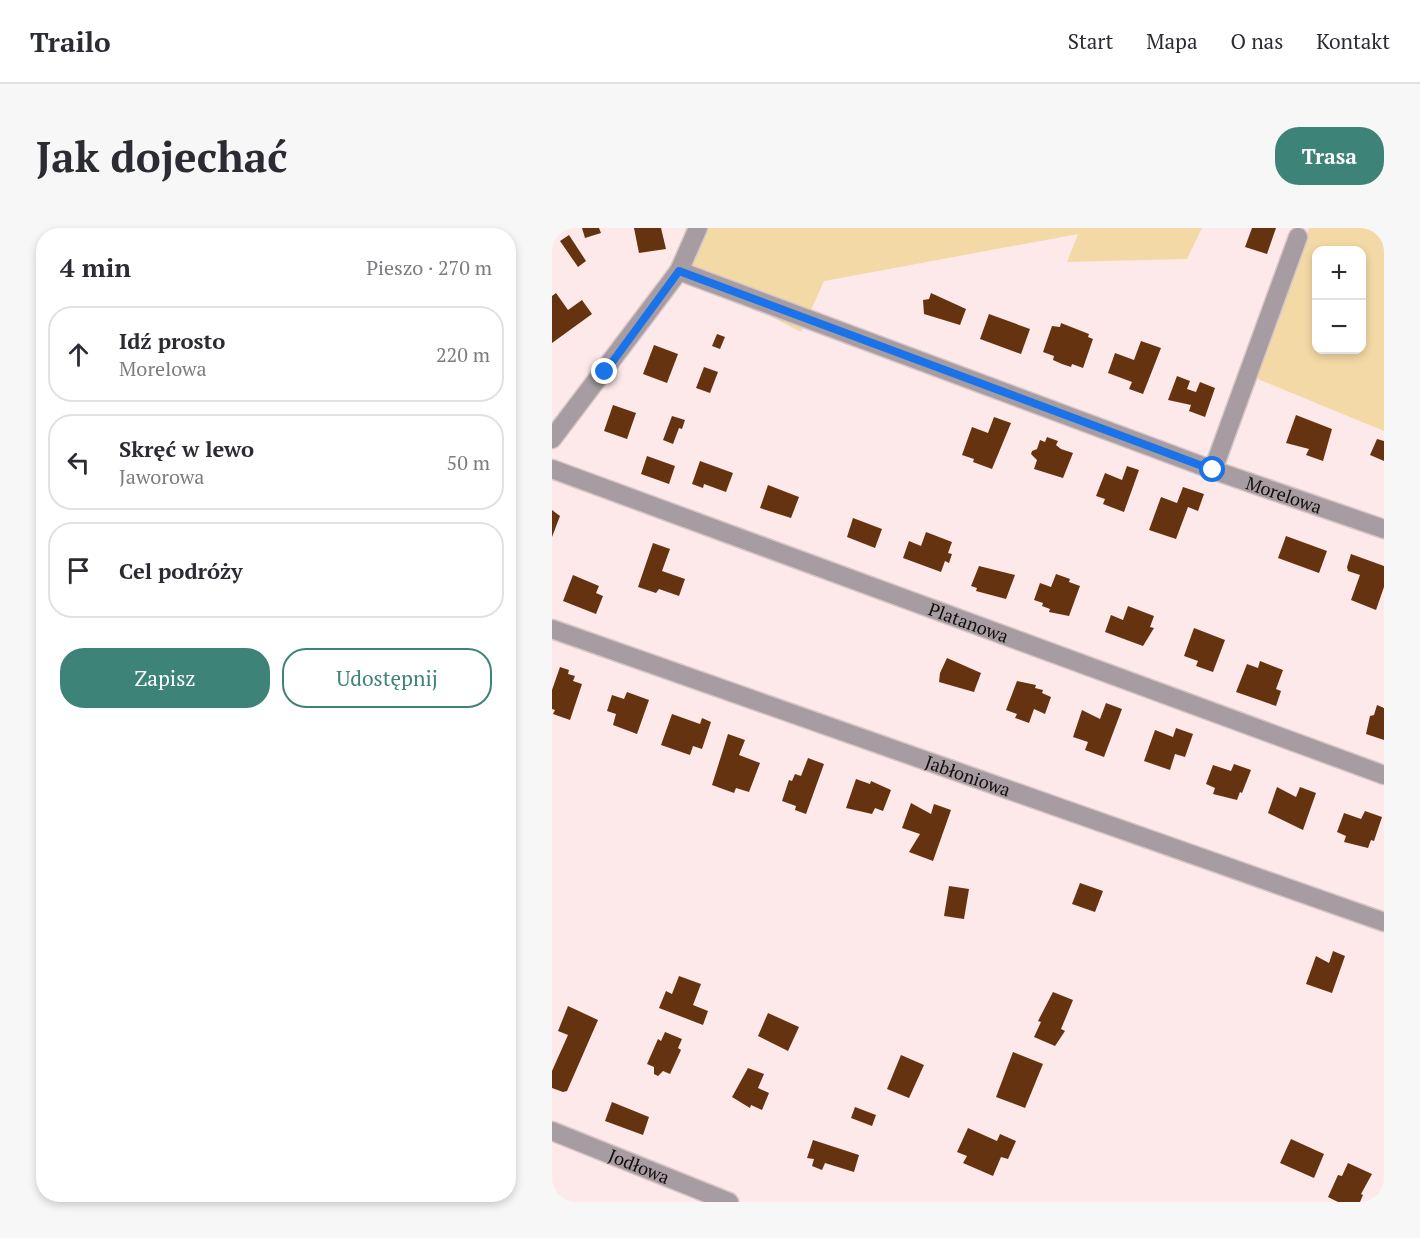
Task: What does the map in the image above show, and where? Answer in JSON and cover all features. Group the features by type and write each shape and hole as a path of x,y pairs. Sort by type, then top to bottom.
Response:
{"street":[{"path":"552,439 679,271 698,228"},
{"path":"1213,470 1298,237"},
{"name":"Morelowa","path":"679,271 1213,470 1384,530"},
{"name":"Platanowa","path":"552,470 1384,775"},
{"name":"Jabłoniowa","path":"552,629 1384,922"},
{"name":"Jodłowa","path":"552,1131 729,1202"}],"shaded area":[{"path":"686,228 1202,228 1187,259 1067,262 1078,234 824,281 801,332 721,291 674,259"},
{"path":"1309,228 1384,228 1384,431 1253,377"}],"building":[{"path":"582,228 599,228 601,233 585,238"},
{"path":"634,228 661,228 666,249 639,253"},
{"path":"1252,228 1276,228 1267,254 1245,247"},
{"path":"569,235 586,261 578,267 560,241"},
{"path":"556,293 568,310 582,300 592,314 552,343 552,296"},
{"path":"931,293 966,309 960,325 924,314 923,300 929,299"},
{"path":"989,314 1030,329 1021,354 980,339"},
{"path":"1061,323 1089,334 1088,337 1093,339 1083,368 1072,364 1071,367 1062,364 1053,360 1054,356 1043,352 1052,326 1060,327"},
{"path":"717,334 725,337 720,349 712,346"},
{"path":"1141,341 1161,348 1143,394 1129,389 1132,382 1108,373 1115,353 1134,360"},
{"path":"654,345 678,354 667,383 643,374"},
{"path":"704,367 718,372 710,393 696,388"},
{"path":"1177,376 1190,381 1187,389 1196,392 1200,382 1215,388 1205,417 1189,411 1191,405 1168,400"},
{"path":"613,405 636,413 627,439 604,431"},
{"path":"1296,415 1332,429 1323,461 1306,455 1309,449 1286,443"},
{"path":"672,416 685,420 673,444 663,440"},
{"path":"994,417 1011,423 992,469 962,455 972,427 988,433"},
{"path":"1047,437 1058,441 1056,445 1061,449 1073,453 1063,478 1034,469 1037,460 1031,454 1032,451 1037,449 1040,440 1045,442"},
{"path":"1377,439 1384,441 1384,461 1370,455"},
{"path":"647,456 675,466 669,484 641,474"},
{"path":"700,461 733,473 726,492 704,484 703,488 692,484"},
{"path":"1127,466 1139,470 1124,512 1103,504 1105,499 1096,496 1105,473 1122,480"},
{"path":"768,485 799,497 791,518 760,508"},
{"path":"1183,487 1204,494 1198,511 1188,507 1176,539 1149,530 1161,497 1177,503"},
{"path":"552,510 560,516 552,537"},
{"path":"853,518 882,529 875,548 847,537"},
{"path":"926,532 952,542 948,553 952,554 949,563 945,561 941,572 903,558 909,541 921,546"},
{"path":"1286,536 1327,551 1319,573 1278,558"},
{"path":"653,543 670,549 662,571 685,579 679,596 659,589 656,593 638,587"},
{"path":"1351,554 1384,566 1384,587 1376,610 1351,600 1360,575 1348,571"},
{"path":"979,566 1015,575 1006,599 976,591 977,588 971,586"},
{"path":"1056,574 1080,586 1069,616 1049,612 1050,609 1042,606 1043,603 1034,600 1040,583 1051,587"},
{"path":"573,575 599,586 596,593 603,596 596,614 563,601"},
{"path":"1128,606 1154,616 1150,627 1154,628 1143,646 1105,632 1111,615 1123,620"},
{"path":"1194,628 1225,640 1213,672 1196,666 1198,661 1184,656"},
{"path":"947,658 981,673 974,692 939,682 940,673"},
{"path":"1260,661 1283,670 1276,689 1281,691 1276,706 1236,692 1247,664 1258,668"},
{"path":"560,667 569,670 568,674 575,676 573,681 582,684 570,720 553,714 555,710 552,709 552,690"},
{"path":"1017,681 1036,685 1035,688 1043,690 1042,693 1051,697 1045,714 1034,709 1029,723 1015,718 1017,714 1006,710"},
{"path":"627,692 649,700 637,734 613,725 616,714 607,711 612,695 624,699"},
{"path":"1106,703 1122,709 1104,757 1085,750 1088,742 1073,737 1082,710 1100,719"},
{"path":"1377,705 1384,708 1384,740 1366,734 1370,716 1374,715"},
{"path":"672,714 700,724 702,718 711,722 702,749 693,746 690,755 661,745"},
{"path":"1176,728 1193,734 1185,757 1175,754 1170,770 1144,761 1155,730 1173,737"},
{"path":"728,734 745,740 739,755 760,763 749,792 736,788 734,793 712,785"},
{"path":"808,758 824,764 806,814 795,810 796,806 782,801 789,780 792,781 795,774 801,776"},
{"path":"1234,764 1251,770 1242,793 1240,792 1237,800 1213,794 1215,788 1206,784 1213,765 1231,771"},
{"path":"856,779 870,784 871,781 891,790 883,811 875,808 872,814 846,808"},
{"path":"1277,787 1296,797 1300,787 1316,793 1303,830 1268,813"},
{"path":"911,803 931,814 934,804 951,810 933,861 909,852 920,834 902,828"},
{"path":"1365,811 1382,817 1374,841 1371,840 1368,848 1344,842 1346,836 1337,832 1344,813 1361,819"},
{"path":"1080,883 1103,891 1095,912 1072,904"},
{"path":"949,886 969,889 964,919 944,916"},
{"path":"1333,951 1345,956 1332,993 1306,984 1316,956 1329,963"},
{"path":"679,976 701,984 693,1005 708,1011 703,1025 659,1008 666,991 672,994"},
{"path":"1053,992 1073,1000 1061,1029 1065,1031 1055,1046 1034,1037 1041,1022 1038,1021"},
{"path":"568,1006 598,1020 567,1091 563,1092 552,1088 552,1071 568,1035 558,1031"},
{"path":"768,1013 799,1027 788,1051 758,1036"},
{"path":"665,1032 682,1039 678,1048 681,1050 670,1074 663,1071 658,1076 654,1074 654,1067 647,1064 658,1039 661,1041"},
{"path":"1013,1052 1043,1064 1025,1108 996,1097"},
{"path":"901,1055 924,1065 909,1098 887,1089"},
{"path":"748,1068 764,1074 758,1088 769,1093 762,1110 751,1105 750,1108 732,1097"},
{"path":"612,1102 649,1117 643,1135 605,1121"},
{"path":"855,1107 876,1115 872,1126 851,1118"},
{"path":"968,1128 997,1141 1000,1134 1016,1141 1008,1159 1001,1157 993,1176 963,1163 967,1156 957,1152"},
{"path":"1291,1139 1324,1154 1314,1178 1280,1163"},
{"path":"813,1140 859,1155 854,1172 825,1163 822,1170 812,1166 814,1159 807,1158"},
{"path":"1348,1163 1372,1174 1361,1194 1363,1195 1360,1202 1338,1202 1328,1197 1338,1175 1342,1176"}],"route":[{"path":"605,372 679,271 1213,470"}]}
